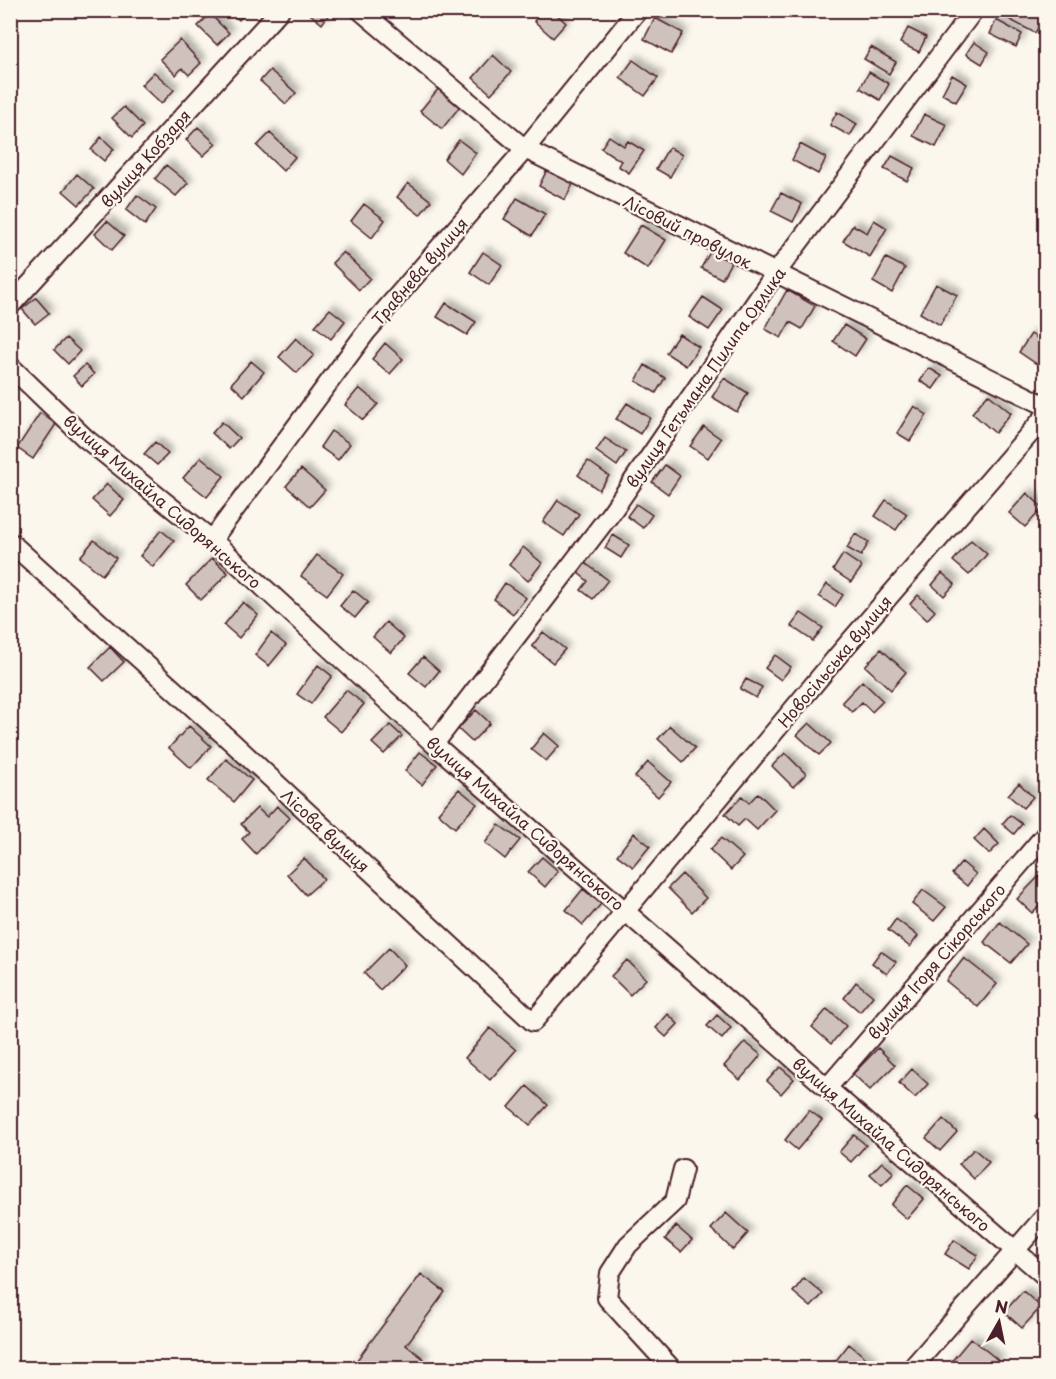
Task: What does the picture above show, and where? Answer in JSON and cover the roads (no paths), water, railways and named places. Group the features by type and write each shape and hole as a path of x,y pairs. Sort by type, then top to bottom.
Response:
{"street":[{"name":"вулиця Кобзаря","path":"10,306 280,10"},
{"name":"Лісовий провулок","path":"360,10 525,149 1046,406"},
{"name":"Травнева вулиця","path":"212,540 367,331 525,149 638,10"},
{"name":"вулиця Гетьмана Пилипа Орлика","path":"435,744 611,513 775,274 974,10"},
{"name":"вулиця Михайла Сидорянського","path":"10,366 85,438 212,540 435,744 1046,1277"},
{"name":"Новосільська вулиця","path":"626,911 840,653 1046,415"},
{"name":"Лісова вулиця","path":"10,542 234,744 533,1022 626,911"},
{"name":"вулиця Ігоря Сікорського","path":"827,1088 1046,834"},
{"path":"672,1368 607,1298 610,1273 628,1245 675,1201 683,1169"},
{"path":"912,1368 1046,1215"}]}
